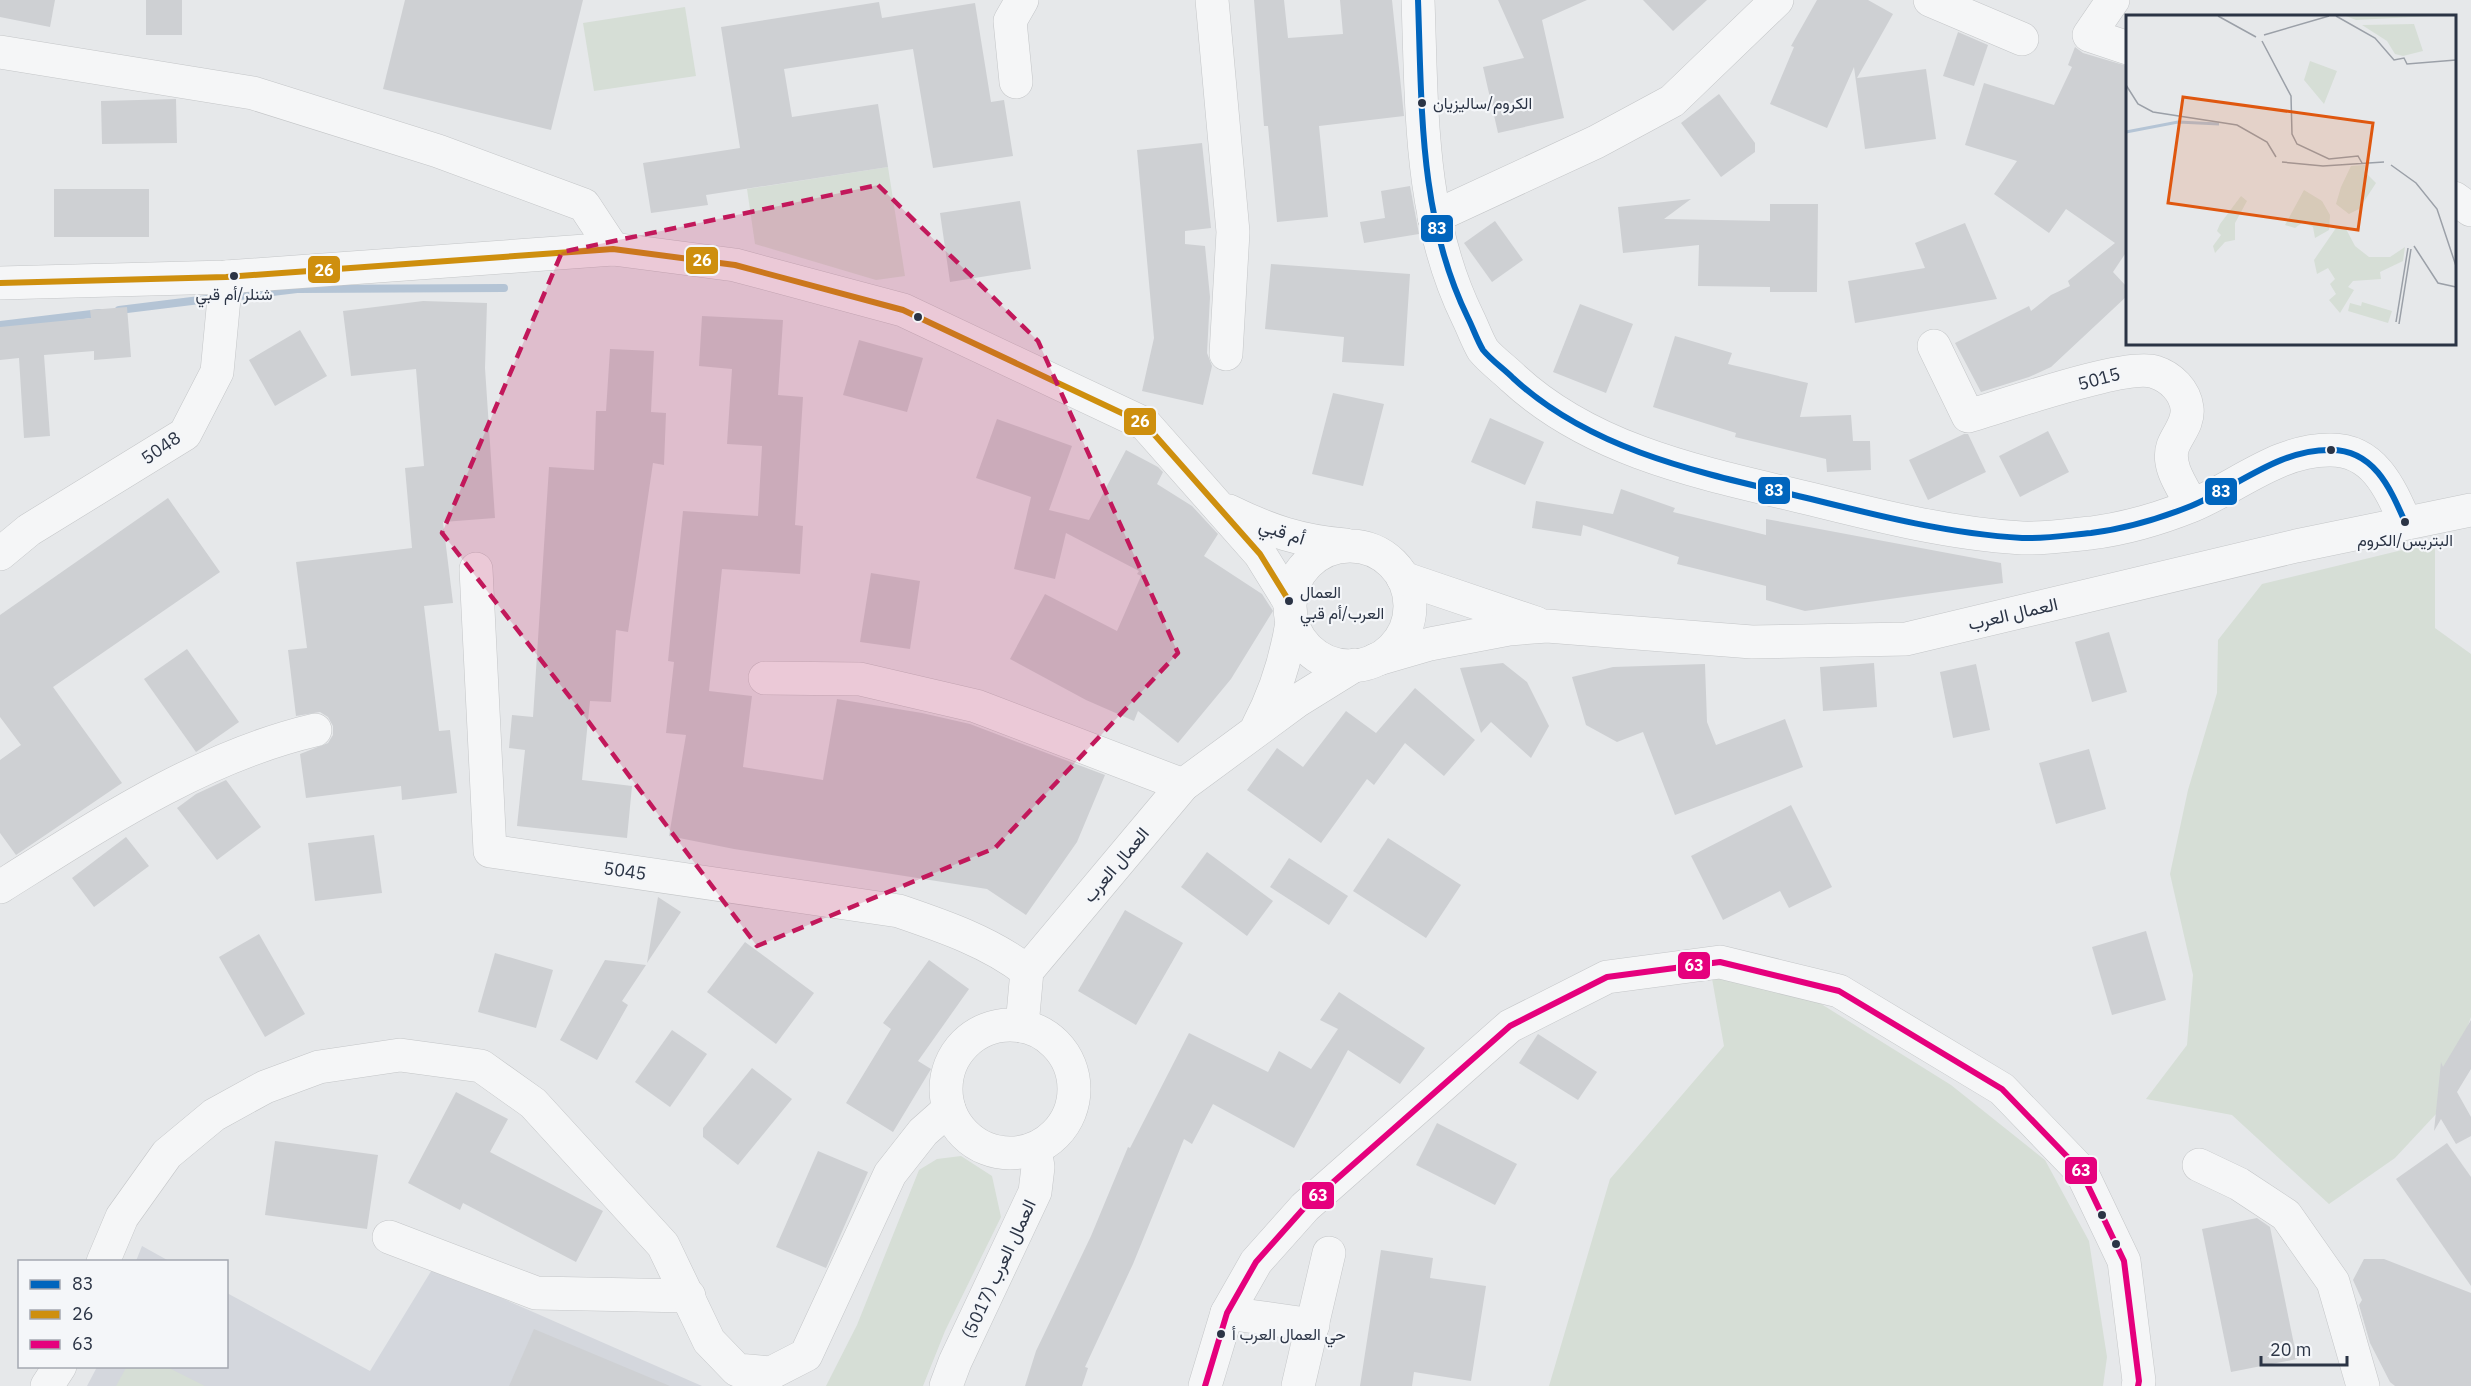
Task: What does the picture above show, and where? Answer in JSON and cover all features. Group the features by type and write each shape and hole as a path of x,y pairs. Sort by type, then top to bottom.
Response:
{"street":[{"path":"1016,82 1010,21 1022,0"},
{"path":"1212,0 1233,232 1226,354"},
{"path":"1418,0 1423,128 1429,197 1450,282 1484,351 1541,404 1617,444 1698,472 1822,502 1992,535 2024,538 2095,532 2192,505 2246,475 2295,456 2332,450 2360,455 2385,478 2405,522"},
{"path":"1434,218 1596,142 1672,101 1777,0"},
{"path":"1930,0 2022,39"},
{"path":"2113,0 2089,35 2126,48"},
{"path":"0,51 253,93 438,151 584,205 613,249"},
{"path":"2456,199 2471,210"},
{"name":"أم قبي","path":"0,283 226,277 613,249 735,265 903,310 1145,424 1260,554 1291,612"},
{"name":"5048","path":"0,554 29,530 185,434 217,372 226,277"},
{"name":"5015","path":"1934,346 1968,416 2125,370 2155,371 2179,386 2187,408 2184,429 2173,447 2172,467 2192,505"},
{"name":"أم قبي","path":"1214,504 1269,530 1307,542 1355,546"},
{"name":"العمال العرب","path":"1027,971 1184,785 1297,701 1365,662 1509,628 1547,626 1752,642 1906,639 2405,522 2471,510"},
{"path":"1355,546 1375,551 1391,562 1403,578 1409,601 1407,625 1400,639 1389,651 1365,662 1338,664 1323,659 1309,650 1299,637 1291,612 1296,578 1311,560 1332,548 1355,546"},
{"name":"5045","path":"476,569 490,851 899,911 951,929 1012,959 1027,971"},
{"name":"العمال العرب","path":"1403,578 1547,626"},
{"name":"العمال العرب","path":"1254,733 1274,694 1286,660 1291,612"},
{"path":"765,678 860,679 976,706 1184,785"},
{"path":"0,887 134,803 271,740 315,730"},
{"path":"1206,1386 1227,1313 1256,1262 1305,1208 1510,1026 1607,977 1720,962 1839,991 2002,1089 2081,1171 2124,1261 2138,1386"},
{"path":"1022,1026 1027,971"},
{"path":"1001,1025 1022,1026 1038,1031 1063,1052 1071,1067 1074,1100 1069,1116 1060,1130 1035,1149 1004,1153 983,1147 964,1134 949,1109 946,1092 947,1073 954,1057 966,1043 981,1032 1001,1025"},
{"path":"105,1260 122,1217 167,1154 214,1115 265,1087 318,1067 400,1055 481,1065 533,1103 663,1245 709,1341 736,1370 771,1380 806,1355 890,1174 922,1132 949,1109"},
{"name":"العمال العرب (5017)","path":"946,1386 955,1362 1035,1192 1038,1167 1035,1149"},
{"path":"2199,1165 2239,1184 2286,1215 2333,1282 2363,1386"},
{"path":"389,1237 536,1293 689,1296"},
{"path":"1299,1386 1329,1252"},
{"path":"1227,1313 1313,1325"},
{"path":"47,1386 59,1368"}],"highlighted area":[{"path":"878,185 1038,341 1178,653 995,848 757,946 576,705 442,533 562,252"}],"shaded area":[{"path":"685,7 696,76 594,91 583,23"},
{"path":"888,167 905,276 876,280 755,244 747,189"},
{"path":"2435,542 2435,628 2471,654 2471,1017 2437,1113 2395,1158 2329,1204 2232,1115 2146,1099 2187,1045 2193,975 2170,874 2188,790 2217,693 2218,640 2262,584"},
{"path":"1711,973 1818,1002 1951,1085 2045,1160 2089,1241 2107,1357 2103,1386 1549,1386 1610,1179 1724,1046"},
{"path":"961,1156 992,1176 1001,1217 945,1331 923,1386 826,1386 857,1325 919,1170 937,1159"},
{"path":"142,1246 167,1260 136,1260"},
{"path":"433,1268 702,1386 87,1386 96,1368 228,1368 228,1294 370,1371"},
{"path":"126,1368 169,1368 205,1386 116,1386"}],"building":[{"path":"0,0 55,0 50,27 0,17"},
{"path":"146,0 182,0 182,35 146,35"},
{"path":"405,0 583,0 551,130 383,89"},
{"path":"1254,0 1284,0 1288,38 1343,34 1340,0 1392,0 1404,116 1319,126 1328,217 1277,222 1268,126 1264,126"},
{"path":"1498,0 1587,0 1542,20 1564,118 1498,133 1483,67 1524,58"},
{"path":"1643,0 1707,0 1673,31"},
{"path":"1817,0 1868,0 1893,14 1857,78 1926,69 1936,139 1865,149 1854,67 1827,128 1770,104 1794,47 1791,46"},
{"path":"879,2 882,18 975,3 991,102 1004,100 1013,156 933,168 913,49 784,69 792,117 878,104 888,167 706,195 708,205 651,213 643,163 740,148 721,27"},
{"path":"1958,32 1988,45 1974,86 1943,76"},
{"path":"2075,47 2083,53 2126,66 2126,252 2113,272 2126,286 2126,297 2051,367 2029,377 1981,392 1955,343 2029,306 2031,311 2051,295 2070,286 2068,281 2115,243 2066,209 2049,233 1994,194 2017,161 1965,145 1984,83 2054,105 2072,67 2068,65"},
{"path":"1719,94 1755,143 1755,152 1721,177 1681,123"},
{"path":"176,99 177,143 102,144 101,101"},
{"path":"1202,143 1211,228 1185,231 1185,244 1205,246 1210,297 1207,353 1212,366 1203,405 1142,391 1154,338 1137,150"},
{"path":"1410,186 1419,234 1364,243 1360,222 1385,218 1381,191"},
{"path":"54,189 149,189 149,237 54,237"},
{"path":"1691,199 1664,219 1770,221 1770,204 1818,204 1817,292 1770,292 1770,287 1698,286 1699,245 1623,253 1618,207"},
{"path":"1020,201 1031,269 950,282 940,213"},
{"path":"1495,221 1523,260 1492,282 1464,243"},
{"path":"1965,223 1997,299 1855,323 1848,281 1925,268 1915,243"},
{"path":"1271,264 1410,274 1404,366 1342,362 1344,337 1265,329"},
{"path":"423,301 487,303 485,368 495,518 443,522 453,603 424,606 439,731 450,730 457,793 402,800 401,786 306,798 300,754 328,743 333,735 333,726 328,717 320,712 296,716 288,650 307,648 296,562 412,548 405,468 424,466 416,369 351,376 343,311"},
{"path":"1580,304 1633,324 1606,393 1553,372"},
{"path":"127,307 131,357 94,360 94,351 44,355 50,436 24,438 19,358 0,360 0,327 91,318 90,310"},
{"path":"702,316 783,320 778,395 803,397 795,525 803,526 800,574 722,569 709,691 752,696 743,767 823,780 837,699 922,713 970,724 1105,775 1077,842 1026,915 987,889 734,849 669,836 686,735 666,733 674,662 668,661 683,511 758,516 762,446 727,444 732,369 699,366"},
{"path":"300,330 327,376 275,406 249,360"},
{"path":"1675,336 1732,353 1728,364 1808,383 1800,417 1851,415 1853,441 1870,441 1871,470 1827,472 1826,459 1735,437 1736,433 1653,407"},
{"path":"859,340 923,358 907,412 843,395"},
{"path":"610,349 654,351 651,412 666,413 664,465 653,463 628,632 616,630 611,702 590,701 582,780 632,786 627,838 517,826 525,750 509,748 512,715 533,717 549,467 594,470 596,411 606,411"},
{"path":"1333,393 1384,404 1363,486 1312,474"},
{"path":"1490,418 1544,442 1525,485 1471,462"},
{"path":"997,419 1072,446 1049,510 1089,520 1126,450 1158,467 1163,472 1157,484 1192,506 1218,534 1204,556 1262,594 1273,611 1231,679 1178,743 1138,711 1134,721 1086,700 1010,659 1045,594 1117,631 1141,576 1137,574 1139,571 1066,533 1055,579 1014,569 1031,497 976,478"},
{"path":"2048,431 2069,472 2020,497 1999,456"},
{"path":"1968,434 1986,472 1928,500 1909,460"},
{"path":"1621,489 1675,508 1673,512 1766,535 1766,519 2001,563 2003,583 1805,611 1766,600 1766,586 1677,564 1679,557 1583,525 1581,536 1532,528 1536,501 1613,514"},
{"path":"168,498 220,572 53,687 122,783 16,855 0,833 0,760 21,745 0,717 0,615"},
{"path":"871,573 920,581 910,649 860,642"},
{"path":"2109,632 2127,692 2092,702 2075,642"},
{"path":"187,649 239,722 196,752 144,679"},
{"path":"1503,663 1527,682 1549,726 1531,758 1491,722 1481,733 1460,668"},
{"path":"1874,663 1877,707 1823,711 1820,667"},
{"path":"1705,664 1707,722 1716,745 1785,719 1803,767 1675,815 1643,732 1617,742 1586,725 1572,677 1613,667"},
{"path":"1976,664 1990,730 1953,738 1940,672"},
{"path":"1415,688 1475,740 1444,776 1405,743 1374,785 1367,779 1321,843 1247,790 1277,748 1303,767 1346,711 1376,733"},
{"path":"2089,749 2106,809 2056,824 2039,763"},
{"path":"226,780 261,827 217,860 177,808 196,794"},
{"path":"1791,805 1832,887 1789,908 1780,891 1723,920 1691,856"},
{"path":"374,835 382,893 315,901 308,843"},
{"path":"126,837 149,866 94,907 72,878"},
{"path":"1388,838 1461,885 1426,938 1353,891"},
{"path":"1207,852 1273,901 1247,936 1181,887"},
{"path":"1289,858 1348,896 1329,925 1270,887"},
{"path":"658,897 681,912 647,963"},
{"path":"1125,910 1183,943 1136,1025 1078,991"},
{"path":"2146,931 2166,1000 2112,1015 2092,947"},
{"path":"259,934 305,1014 265,1037 219,957"},
{"path":"745,942 814,993 776,1044 707,992"},
{"path":"495,953 553,970 536,1028 478,1012"},
{"path":"605,960 646,965 622,1001 628,1005 597,1060 560,1040"},
{"path":"929,960 969,989 918,1061 931,1069 893,1132 846,1103 891,1029 883,1023"},
{"path":"1339,992 1425,1048 1400,1084 1348,1050 1294,1148 1213,1104 1192,1144 1184,1139 1133,1264 1085,1367 1088,1368 1082,1386 1025,1386 1036,1351 1091,1236 1128,1147 1130,1148 1189,1033 1268,1072 1279,1051 1311,1069 1338,1029 1320,1020"},
{"path":"2471,1020 2471,1069 2457,1092 2471,1117 2471,1136 2456,1144 2441,1119 2434,1131 2441,1062 2443,1067"},
{"path":"672,1030 707,1054 670,1107 635,1082"},
{"path":"1538,1034 1597,1072 1578,1100 1519,1063"},
{"path":"752,1068 792,1099 738,1165 703,1137 703,1128"},
{"path":"456,1092 508,1119 490,1152 603,1211 576,1262 463,1203 460,1210 408,1183"},
{"path":"1437,1123 1517,1164 1495,1205 1416,1165"},
{"path":"275,1141 378,1155 367,1229 265,1215"},
{"path":"2447,1143 2471,1177 2471,1286 2396,1179"},
{"path":"818,1151 868,1172 826,1268 776,1247"},
{"path":"2257,1218 2270,1227 2297,1359 2231,1372 2202,1229"},
{"path":"1381,1250 1433,1258 1430,1278 1486,1286 1471,1381 1414,1372 1412,1386 1360,1386"},
{"path":"2364,1259 2384,1259 2471,1293 2471,1386 2395,1386 2390,1382 2370,1343 2359,1305 2362,1300 2353,1280"},
{"path":"534,1329 670,1386 509,1386"}],"waterway":[{"path":"232,297 297,289 504,288"},
{"path":"119,310 216,298"},
{"path":"0,325 100,313"}],"transit line":[{"name":"83","path":"1418,0 1426,163 1440,242 1452,280 1486,354 1545,404 1579,425 1615,443 1692,470 1915,523 1969,533 2022,538 2091,533 2116,529 2167,515 2208,498 2276,462 2312,451 2331,450 2359,456 2369,464 2386,484 2405,522"},
{"name":"26","path":"0,283 226,277 613,249 735,265 903,310 1145,424 1260,554 1289,601"},
{"name":"63","path":"1205,1386 1227,1313 1256,1262 1305,1207 1510,1026 1607,977 1720,962 1839,991 2002,1089 2081,1171 2124,1261 2138,1386"}],"place":[{"name":"الكروم/ساليزيان","path":"1422,103"},
{"name":"شنلر/أم قبي","path":"234,276"},
{"name":"البتريس/الكروم","path":"2405,522"},
{"name":"العمال العرب/أم قبي","path":"1289,601"},
{"name":"حي العمال العرب أ","path":"1221,1334"}]}
